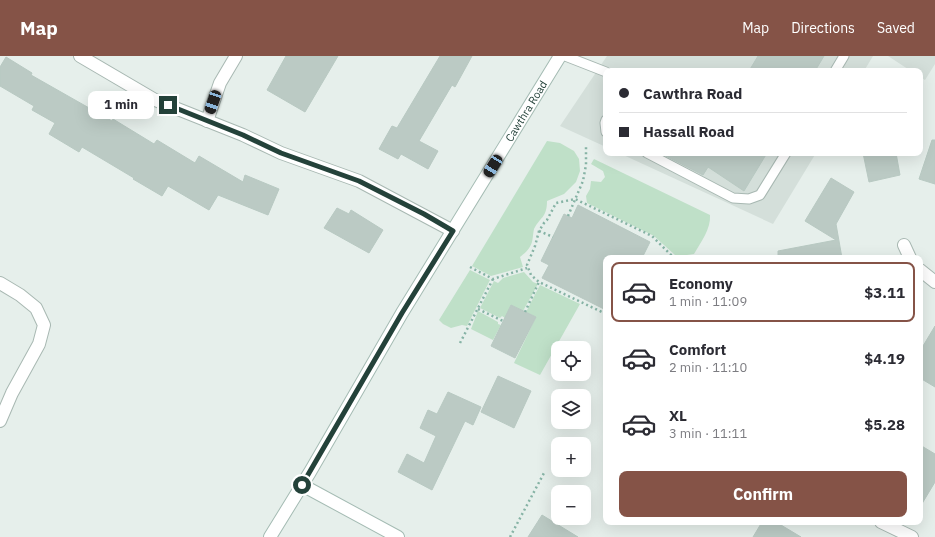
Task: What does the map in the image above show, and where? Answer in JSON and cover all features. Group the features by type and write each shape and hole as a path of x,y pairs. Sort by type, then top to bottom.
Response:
{"street":[{"path":"80,56 155,100 243,135 281,153 359,181 424,214 453,231"},
{"path":"207,120 220,83 236,56"},
{"name":"Cawthra Road","path":"270,537 402,313 560,56"},
{"path":"904,245 909,255"},
{"path":"923,272 935,282"},
{"path":"0,283 20,295 36,308 44,325 39,344 12,393 0,420"},
{"path":"302,485 398,537"},
{"path":"887,525 912,537"}],"lane":[{"path":"565,56 603,71"},
{"path":"837,68 844,56"},
{"path":"653,156 733,198 749,199 760,195 784,156"}],"path":[{"path":"568,216 583,181 586,146"},
{"path":"603,313 539,282 531,275 527,265 539,232 556,203 575,199 652,236 671,255"},
{"path":"539,232 552,237"},
{"path":"470,267 493,279 528,268"},
{"path":"460,343 493,279"},
{"path":"524,312 539,282"},
{"path":"478,309 503,321"},
{"path":"510,537 544,473"}],"shaded area":[{"path":"607,56 873,56 866,68 603,68 603,146 560,126"},
{"path":"888,56 935,56 935,64 925,80 923,79 923,68 906,68"},
{"path":"626,156 814,156 773,224"}],"green space":[{"path":"547,141 560,143 574,151 579,159 580,171 576,182 564,194 547,201 546,211 534,229 531,244 527,251 520,257 523,267 491,276 472,266"},
{"path":"594,159 710,215 707,230 694,254 675,255 654,236 587,203 586,196 590,189 591,181 601,182 605,177 603,171 591,164"},
{"path":"470,270 490,280 467,326 462,325 451,328 439,320"},
{"path":"524,272 533,282 538,284 523,311 511,305 505,318 502,316 500,318 480,308 494,281 498,283 503,278"},
{"path":"540,285 580,304 559,341 551,341 551,355 540,375 514,363 536,317 526,312"},
{"path":"478,311 501,325 493,340 471,329"}],"building":[{"path":"286,56 338,56 305,112 267,90"},
{"path":"440,56 472,56 455,87 452,85 419,141 438,151 428,169 401,154 398,159 379,149 392,126 397,128"},
{"path":"758,56 824,56 817,68 751,68"},
{"path":"6,57 32,73 31,75 112,121 113,119 154,144 157,140 195,163 199,156 243,182 245,175 279,189 268,215 218,195 209,210 168,186 162,196 82,147 79,152 49,134 55,123 32,110 34,106 0,86 0,67"},
{"path":"932,140 935,140 935,184 919,179"},
{"path":"666,156 765,156 744,191 708,167 703,175"},
{"path":"864,156 897,156 900,175 869,182"},
{"path":"831,178 854,192 836,224 841,255 778,255 778,251 836,240 805,221"},
{"path":"578,205 650,242 644,255 603,255 603,308 542,278 549,265 541,261 564,214 572,218"},
{"path":"337,208 349,214 351,210 383,230 369,253 324,228"},
{"path":"511,305 536,317 515,358 491,346"},
{"path":"935,326 935,387 923,380 923,346"},
{"path":"498,376 531,391 514,428 481,412"},
{"path":"448,392 481,407 473,425 465,421 432,490 398,472 407,454 424,463 436,436 420,428 428,410 437,414"},
{"path":"923,447 935,454 935,482 923,502"},
{"path":"542,515 551,520 551,525 558,525 578,537 528,537"},
{"path":"760,525 781,525 801,537 753,537"}],"route":[{"path":"168,105 243,135 281,153 359,181 424,214 453,231 402,313 302,485"}]}
